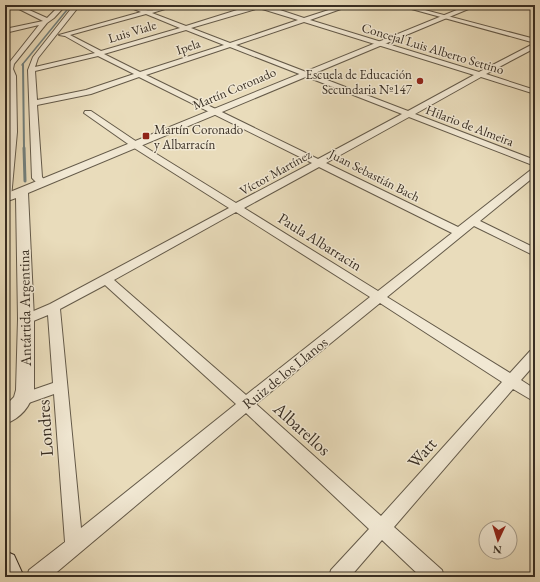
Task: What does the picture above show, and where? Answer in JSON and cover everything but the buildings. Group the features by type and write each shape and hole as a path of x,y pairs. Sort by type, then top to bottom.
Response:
{"main road":[{"path":"5,564 11,577"}],"street":[{"path":"14,5 46,22"},
{"path":"6,198 13,132 9,85 14,76 7,70 12,61 62,5"},
{"path":"42,183 37,178 34,103 32,94 32,64 35,58 77,5"},
{"name":"Hilario de Almeira","path":"127,5 535,163"},
{"path":"54,35 65,34 175,5"},
{"name":"Concejal Luis Alberto Settino","path":"259,5 535,92"},
{"name":"Luis Viale","path":"32,70 99,54 259,5"},
{"name":"Ipela","path":"34,103 81,94 349,5"},
{"path":"400,5 535,40"},
{"name":"Martín Coronado","path":"6,198 134,144 475,5"},
{"path":"5,31 46,22"},
{"name":"Juan Sebastián Bach","path":"65,34 99,54 459,232"},
{"name":"Víctor Martínez","path":"26,319 54,307 535,45"},
{"name":"Paula Albarracin","path":"88,113 134,144 535,396"},
{"name":"Ruiz de los Llanos","path":"36,577 246,404 535,171"},
{"name":"Antártida Argentina","path":"22,191 26,319 25,390 23,399"},
{"path":"472,221 535,252"},
{"name":"Albarellos","path":"106,279 246,404 435,577"},
{"name":"Londres","path":"54,307 74,546"},
{"name":"Watt","path":"338,577 535,355"},
{"path":"5,416 15,409 23,399 61,386"}],"waterway":[{"path":"22,65 71,5"},
{"path":"23,64 24,149"},
{"path":"24,148 25,181"}],"place":[{"name":"Escuela de Educación Secundaria Nº147","path":"420,81"},
{"name":"Martín Coronado y Albarracín","path":"146,136"}]}
